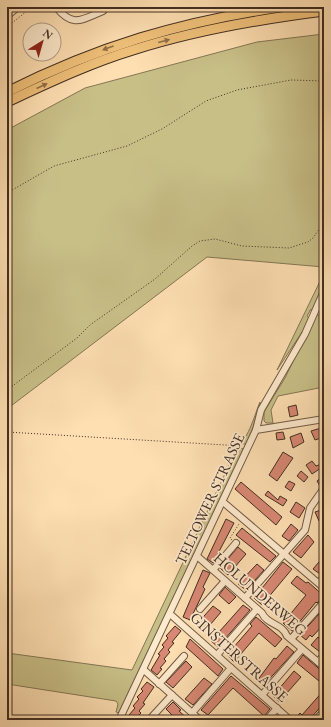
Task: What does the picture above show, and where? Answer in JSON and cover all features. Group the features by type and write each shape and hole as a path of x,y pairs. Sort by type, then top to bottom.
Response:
{"highway":[{"path":"7,92 43,74 130,40 181,25 282,7"},
{"path":"7,102 90,65 133,50 238,24 324,11"}],"street":[{"path":"7,16 18,7"},
{"path":"56,7 65,17 72,21 103,11"},
{"name":"TELTOWER STRASSE","path":"119,720 249,447 256,430 260,410 305,334 324,291"},
{"path":"256,430 324,419"},
{"path":"245,598 305,530 310,508 324,488"},
{"path":"222,502 324,588"},
{"path":"213,570 236,543"},
{"name":"HOLUNDERWEG","path":"197,556 257,609 270,623 279,626 291,639 324,667"},
{"path":"319,583 324,577"},
{"path":"200,610 225,581"},
{"path":"291,639 324,602"},
{"path":"217,655 257,609"},
{"name":"GINSTERSTRASSE","path":"170,614 290,720"},
{"path":"262,695 302,649"},
{"path":"318,662 324,655"},
{"path":"159,684 184,656"},
{"path":"192,713 231,668"},
{"path":"144,670 200,720"},
{"path":"149,720 172,695"},
{"path":"267,720 277,708"},
{"path":"316,720 324,711"}],"path":[{"path":"7,27 32,7"},
{"path":"7,193 54,166 127,146 162,129 206,101 237,90 291,80 324,81"},
{"path":"7,390 44,361 73,341 90,325 155,279 192,246 200,241 215,239 242,246 289,248 308,242 314,238 324,222"},
{"path":"7,432 249,447"},
{"path":"236,543 230,538 243,519"}],"shaded area":[{"path":"324,34 324,267 207,257 7,409 7,130 85,88 257,42"},
{"path":"324,273 324,283 312,310 311,309 307,316 309,318 306,326 277,370"},
{"path":"316,314 324,318 324,387 278,396 271,410 273,423 266,423 264,421 264,412 285,378"},
{"path":"260,402 253,428 246,444 238,444 245,437"},
{"path":"236,447 245,449 119,713 116,712 118,704 116,701 7,684 7,653 132,670 234,455"}],"building":[{"path":"296,405 298,415 290,417 288,407"},
{"path":"321,428 324,437 315,440 311,431"},
{"path":"283,432 285,439 277,440 276,433"},
{"path":"301,433 304,442 293,448 290,437"},
{"path":"283,452 293,458 277,481 269,475"},
{"path":"312,461 316,466 324,463 324,466 312,474 306,465"},
{"path":"301,471 308,477 304,482 297,476"},
{"path":"324,475 324,483 320,486 317,481"},
{"path":"289,481 295,484 291,491 285,487"},
{"path":"241,482 282,517 276,525 235,489"},
{"path":"268,491 278,500 280,496 287,500 283,506 265,495"},
{"path":"296,502 305,508 299,518 290,512"},
{"path":"324,509 324,519 319,521 315,512"},
{"path":"226,519 234,523 213,563 207,559"},
{"path":"291,524 298,530 289,541 282,536"},
{"path":"242,528 276,556 270,562 236,535"},
{"path":"308,535 314,542 301,558 293,552"},
{"path":"238,547 246,554 228,575 220,568"},
{"path":"324,556 324,572 320,574 313,569"},
{"path":"283,562 292,569 262,605 254,598"},
{"path":"257,564 264,570 246,590 238,584"},
{"path":"203,570 210,573 203,587 205,589 190,620 183,617"},
{"path":"297,576 306,583 308,582 324,596 317,603 316,602 292,631 283,623 306,595 291,583"},
{"path":"225,587 236,597 229,604 219,595"},
{"path":"243,605 250,610 218,647 211,641"},
{"path":"213,606 221,612 204,632 196,625"},
{"path":"319,614 324,619 324,624 312,637 310,635 306,640 300,635"},
{"path":"256,617 282,639 275,647 259,633 234,662 227,655 252,626 250,624"},
{"path":"175,626 181,631 172,642 174,643 168,650 170,652 164,659 166,661 160,668 162,669 157,675 151,670 160,655 158,654 164,647 162,645 168,638 166,636"},
{"path":"318,637 321,640 324,637 324,651 320,652 311,645"},
{"path":"190,639 223,669 218,676 186,647"},
{"path":"287,646 294,652 263,686 257,681 274,658 276,659"},
{"path":"303,655 324,673 319,681 297,663"},
{"path":"186,661 192,667 173,688 166,682"},
{"path":"294,671 301,677 279,702 273,696"},
{"path":"231,676 270,709 264,716 233,688 208,715 201,710"},
{"path":"204,678 212,684 193,705 185,699"},
{"path":"147,682 154,687 143,703 145,704 139,711 141,713 134,720 128,720 131,716 129,715 135,708 133,706 139,699 137,697 143,691 141,689"},
{"path":"324,690 324,703 309,720 298,720 296,718 300,713 302,715"},
{"path":"173,702 181,710 179,711 189,720 177,720 166,709"}]}
